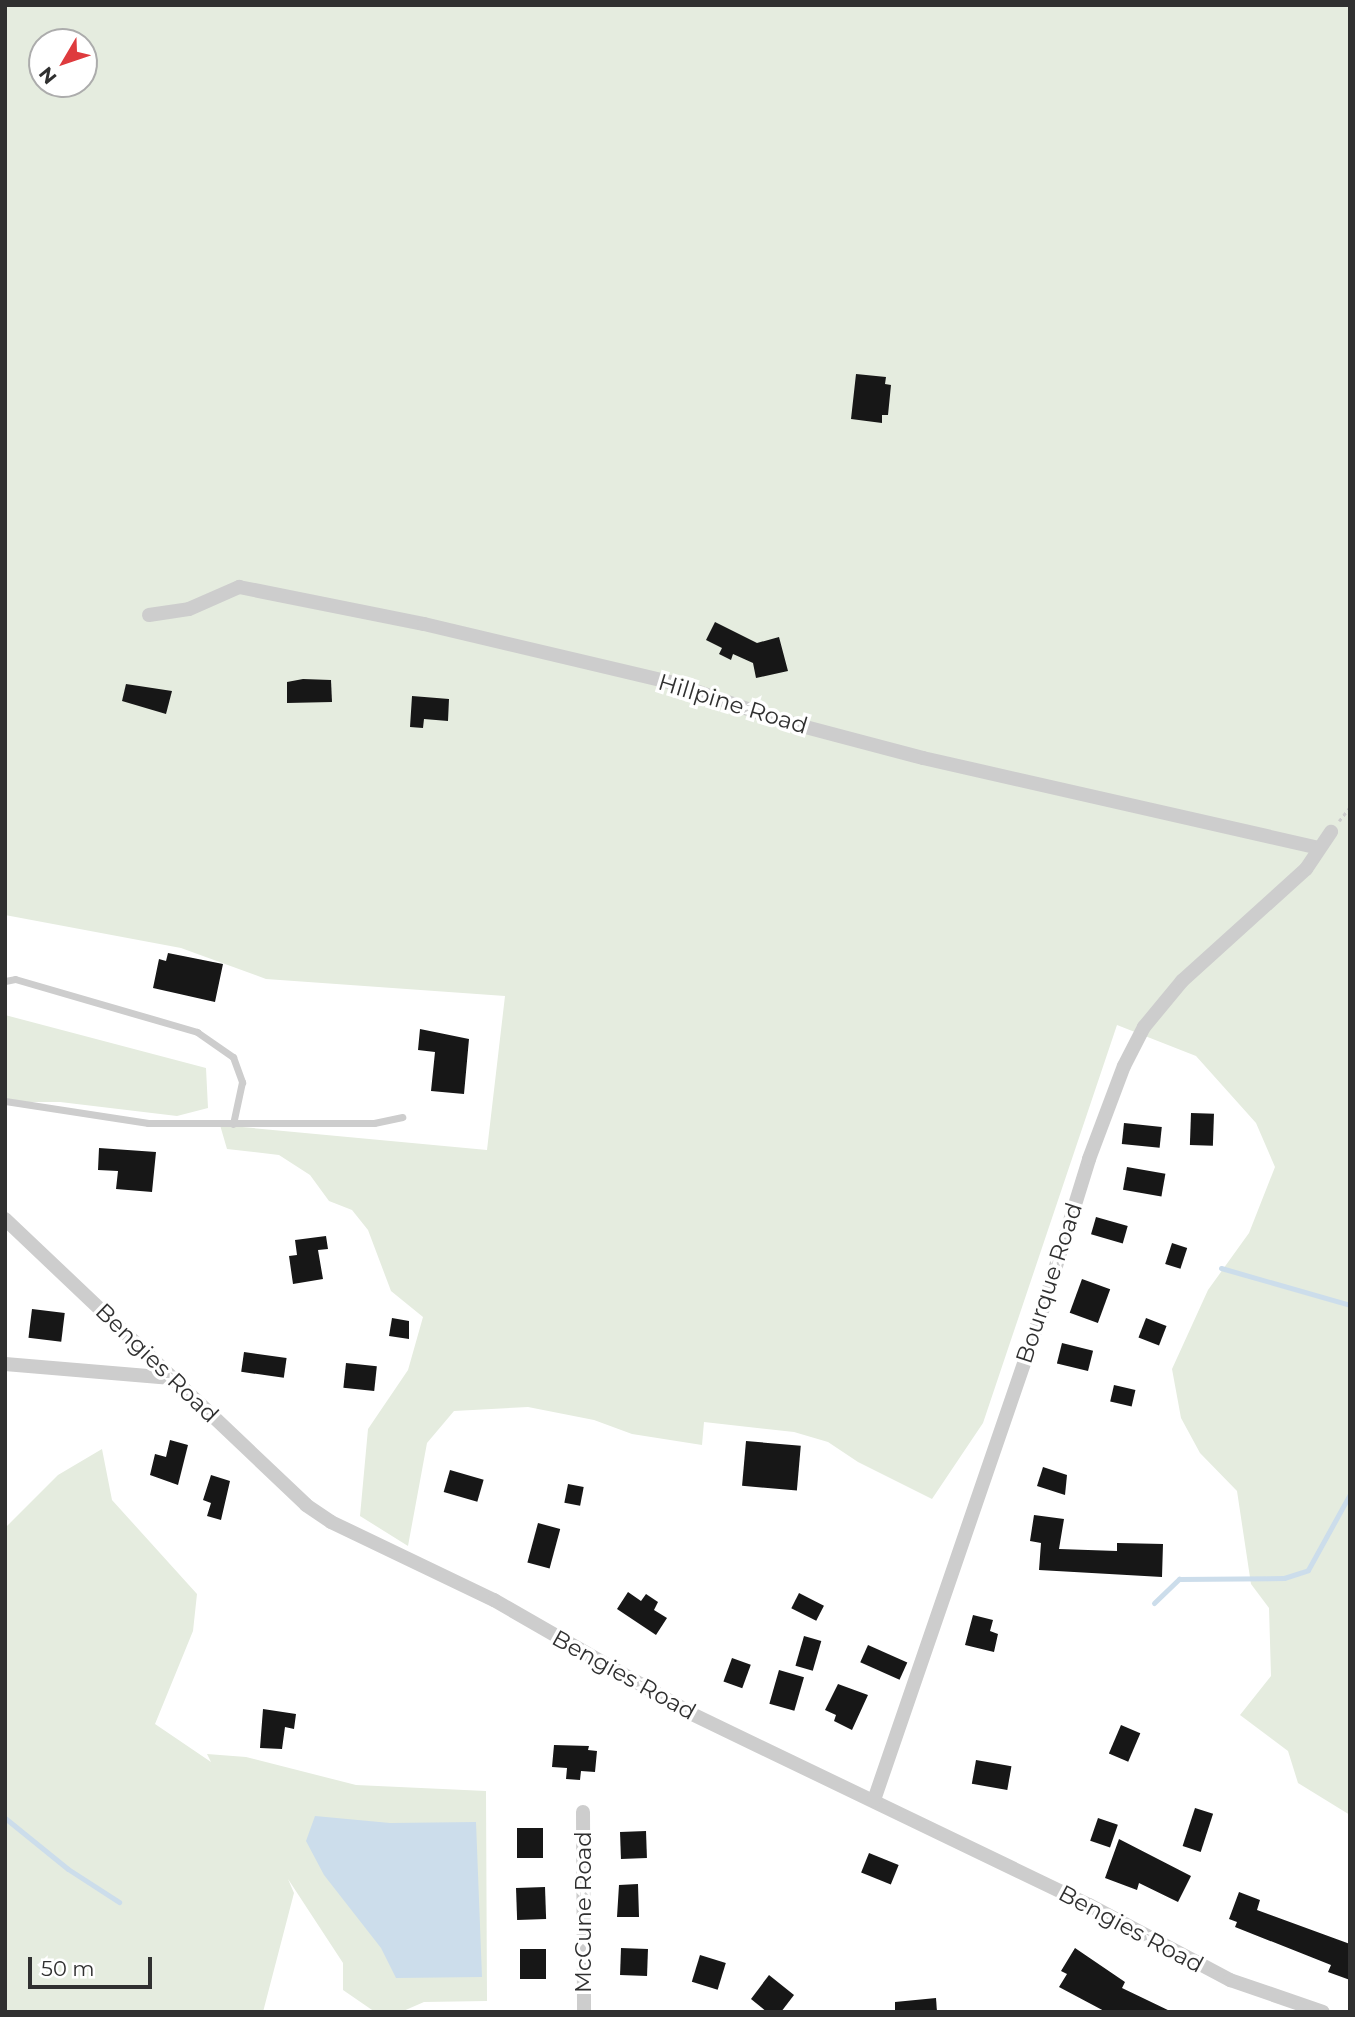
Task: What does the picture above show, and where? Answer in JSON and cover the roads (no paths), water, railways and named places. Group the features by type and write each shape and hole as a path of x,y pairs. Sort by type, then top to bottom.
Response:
{"street":[{"name":"Hillpine Road","path":"149,615 189,609 239,587 411,621 673,683 779,720 923,758 1318,848"},
{"name":"Bourque Road","path":"874,1800 1042,1308 1089,1158 1124,1066 1144,1027 1182,981 1230,933 1306,869 1331,832"},
{"name":"Bengies Road","path":"5,1219 306,1505 331,1522 494,1600 692,1714 1088,1905 1230,1980 1322,2012"},
{"path":"5,1364 171,1378"},
{"name":"McCune Road","path":"583,1812 584,2012"}],"lane":[{"path":"5,981 15,979 197,1032 233,1057 242,1082 233,1124"},
{"path":"5,1101 148,1123 374,1124 402,1117"}],"water":[{"path":"315,1816 390,1823 476,1822 482,1977 396,1978 381,1948 324,1875 306,1841"}],"waterway":[{"path":"1221,1268 1350,1305"},
{"path":"1154,1603 1179,1579 1284,1578 1308,1570 1350,1494"},
{"path":"5,1818 68,1869 119,1902"}]}
